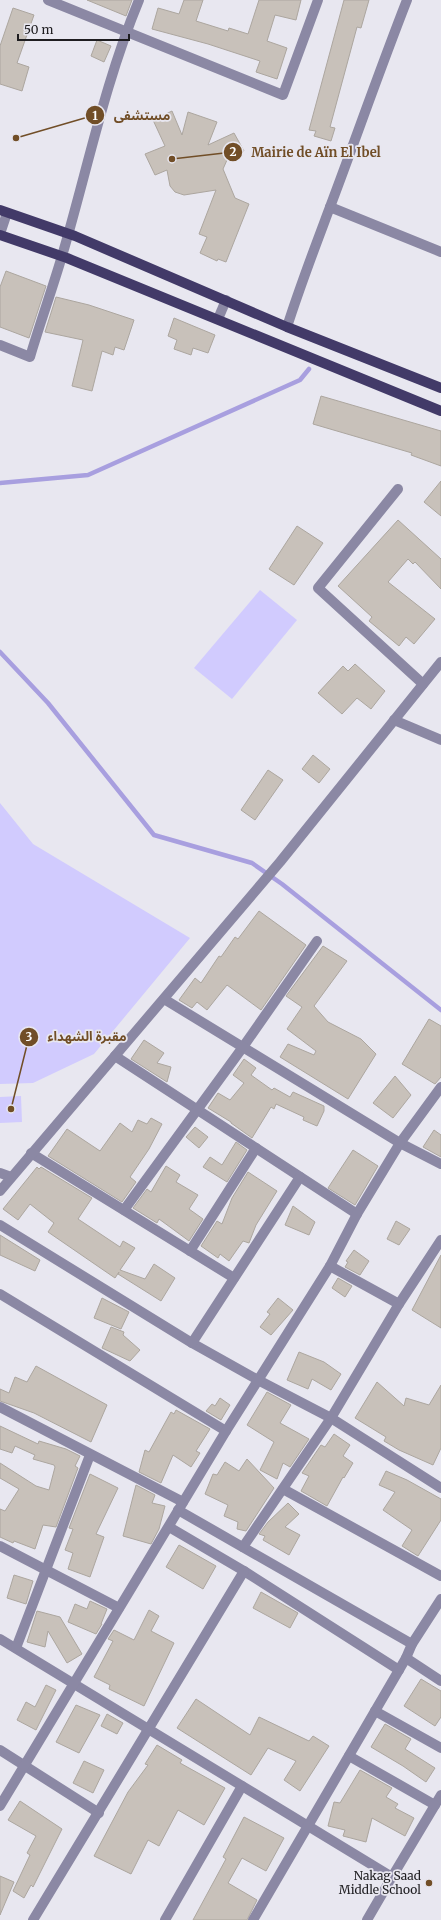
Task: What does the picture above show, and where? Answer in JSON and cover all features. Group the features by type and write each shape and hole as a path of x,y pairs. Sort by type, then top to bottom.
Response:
{"main road":[{"path":"4,212 68,234 287,326 441,388"},
{"path":"0,234 62,256 441,411"}],"street":[{"path":"48,0 283,95 318,0"},
{"path":"0,345 30,357 62,256 126,32 139,0"},
{"path":"287,326 302,279 330,207 366,104 407,0"},
{"path":"330,207 441,252"},
{"path":"0,234 4,212"},
{"path":"218,319 226,300"},
{"path":"398,489 318,588 423,684"},
{"path":"0,1191 280,862 441,662"},
{"path":"394,720 441,740"},
{"path":"124,1210 243,1047 317,941"},
{"path":"164,999 400,1143 441,1164"},
{"path":"115,1056 357,1214"},
{"path":"0,1806 226,1431 330,1266 357,1214 400,1143 441,1087"},
{"path":"190,1251 256,1148"},
{"path":"31,1154 234,1278"},
{"path":"0,1173 11,1177"},
{"path":"192,1343 300,1177"},
{"path":"0,1225 192,1343 258,1380 331,1418 441,1488"},
{"path":"243,1547 331,1418 399,1304 441,1240"},
{"path":"330,1266 399,1304"},
{"path":"0,1294 226,1431"},
{"path":"0,1407 181,1506 243,1547 412,1644"},
{"path":"16,1648 90,1455"},
{"path":"283,1489 441,1576"},
{"path":"168,1527 244,1571 399,1670"},
{"path":"0,1546 119,1608"},
{"path":"33,1920 244,1571"},
{"path":"253,1920 406,1658 412,1644 441,1600"},
{"path":"0,1639 392,1877"},
{"path":"406,1658 441,1681"},
{"path":"375,1711 441,1748"},
{"path":"0,1750 99,1813"},
{"path":"349,1756 435,1805"},
{"path":"165,1920 242,1786"},
{"path":"366,1920 441,1795"}],"shaded area":[{"path":"260,590 297,620 232,699 194,668"},
{"path":"0,803 33,844 190,938 94,1054 33,1083 0,1084"},
{"path":"21,1096 22,1122 0,1123 0,1097"}],"building":[{"path":"87,0 132,0 126,16"},
{"path":"184,0 203,0 196,21 228,31 229,28 248,34 259,0 301,0 296,20 275,15 267,41 287,48 277,79 256,72 260,61 208,44 152,29 158,8 179,14"},
{"path":"344,0 369,0 361,28 357,27 330,127 335,128 331,141 314,136 316,131 309,130"},
{"path":"13,8 34,15 17,63 29,67 22,91 0,84 0,46"},
{"path":"97,40 111,46 104,62 91,56"},
{"path":"172,111 182,135 188,112 217,122 208,145 234,133 244,151 227,160 223,169 235,198 249,204 226,262 218,259 217,261 200,253 207,237 199,234 216,190 184,195 175,192 170,186 167,170 155,175 145,154 165,146 153,120"},
{"path":"6,271 46,286 29,338 0,327 0,287"},
{"path":"56,297 89,305 134,320 124,350 115,347 113,355 102,351 92,391 72,386 83,340 45,332"},
{"path":"174,318 215,335 208,353 193,348 191,355 174,349 177,340 168,336"},
{"path":"321,396 441,431 441,466 411,455 412,453 313,424"},
{"path":"441,481 441,516 424,502"},
{"path":"398,520 441,559 441,589 415,562 413,564 408,559 388,582 435,619 414,644 406,637 399,646 369,621 372,617 338,586"},
{"path":"297,526 323,543 294,585 269,569"},
{"path":"355,664 385,691 371,709 357,698 342,714 318,693 343,666 348,671"},
{"path":"313,755 330,769 319,783 302,769"},
{"path":"268,770 283,780 255,820 241,810"},
{"path":"259,911 306,945 261,1010 227,985 207,1010 197,1002 192,1008 179,1000 195,978 201,983 219,956 221,957 235,937 238,939"},
{"path":"323,946 347,961 314,1006 328,1022 361,1039 376,1054 348,1099 280,1057 288,1044 314,1055 316,1051 287,1029 302,1007 286,996"},
{"path":"429,1019 441,1026 441,1077 435,1084 402,1064"},
{"path":"144,1040 164,1053 157,1063 171,1067 167,1082 131,1059"},
{"path":"244,1059 256,1068 251,1075 272,1090 274,1088 290,1097 293,1092 324,1106 324,1111 317,1126 303,1120 304,1117 276,1104 274,1109 271,1107 252,1138 231,1122 208,1108 218,1093 230,1100 244,1083 233,1075"},
{"path":"395,1076 411,1095 393,1118 373,1103"},
{"path":"151,1118 162,1124 149,1149 130,1177 136,1182 122,1202 48,1156 67,1129 100,1151 120,1123 132,1132 138,1120 147,1124"},
{"path":"195,1127 208,1137 199,1148 186,1137"},
{"path":"434,1130 441,1135 441,1157 423,1147"},
{"path":"236,1142 247,1150 227,1182 203,1167 210,1157 222,1165"},
{"path":"353,1150 378,1166 355,1205 328,1188"},
{"path":"166,1166 180,1175 176,1182 198,1195 189,1209 203,1219 189,1241 159,1219 157,1223 133,1208 147,1189 151,1192"},
{"path":"37,1167 39,1169 41,1167 92,1198 78,1219 120,1247 123,1241 135,1248 120,1270 145,1279 154,1264 175,1278 161,1301 118,1274 119,1272 115,1278 48,1232 54,1223 30,1204 18,1220 3,1209"},
{"path":"248,1172 277,1191 256,1225 249,1243 243,1241 229,1261 220,1254 218,1258 201,1246 217,1221 222,1224 232,1198"},
{"path":"293,1206 315,1222 309,1235 285,1225"},
{"path":"396,1221 410,1229 399,1245 387,1239"},
{"path":"0,1235 40,1260 35,1271 0,1255"},
{"path":"354,1250 369,1261 360,1275 345,1267 348,1262 346,1261"},
{"path":"441,1255 441,1328 412,1310"},
{"path":"338,1278 352,1286 345,1297 332,1288"},
{"path":"102,1298 129,1312 121,1329 94,1318"},
{"path":"278,1298 293,1310 271,1335 260,1327 270,1314 267,1312"},
{"path":"111,1327 124,1332 123,1335 140,1350 130,1361 102,1348"},
{"path":"299,1352 324,1362 341,1374 331,1390 312,1379 308,1389 287,1380"},
{"path":"36,1366 107,1405 91,1442 34,1413 0,1401 0,1389 9,1393 15,1377 27,1382"},
{"path":"377,1382 404,1406 406,1398 429,1405 441,1385 441,1448 433,1465 399,1450 384,1441 386,1437 355,1418"},
{"path":"267,1392 291,1405 280,1423 309,1439 290,1467 283,1463 277,1479 260,1470 274,1442 247,1425"},
{"path":"220,1398 230,1405 221,1420 206,1411 212,1404 215,1406"},
{"path":"176,1410 210,1429 196,1451 200,1453 191,1467 173,1455 161,1483 139,1472 145,1450 149,1452 171,1412 174,1414"},
{"path":"0,1426 38,1444 39,1441 66,1449 80,1456 75,1466 78,1468 56,1527 43,1525 35,1549 14,1541 13,1543 0,1537 0,1509 5,1511 19,1489 0,1478 0,1463 36,1486 49,1490 55,1467 54,1465 33,1459 35,1455 15,1446 12,1453 0,1449"},
{"path":"334,1434 350,1445 343,1456 353,1463 344,1478 343,1477 327,1506 301,1491 309,1476 302,1473 321,1445 325,1447"},
{"path":"247,1459 274,1488 246,1531 237,1529 238,1522 224,1516 228,1505 205,1494 213,1474 217,1475 225,1462 239,1471"},
{"path":"386,1471 407,1480 441,1499 441,1520 418,1556 402,1546 412,1530 383,1510 395,1492 379,1485"},
{"path":"90,1474 118,1488 96,1534 104,1537 90,1577 68,1569 73,1553 65,1550 73,1529 69,1528"},
{"path":"136,1485 155,1495 152,1503 165,1506 159,1529 151,1544 123,1536"},
{"path":"288,1503 299,1514 285,1527 300,1535 289,1555 263,1540 265,1536 259,1534 268,1522"},
{"path":"179,1545 216,1566 203,1589 166,1567"},
{"path":"14,1575 33,1581 26,1604 7,1598"},
{"path":"261,1592 298,1613 290,1628 253,1608"},
{"path":"90,1601 107,1609 102,1624 96,1634 68,1622 75,1604 87,1609"},
{"path":"149,1610 159,1616 151,1631 174,1643 144,1706 109,1689 110,1685 94,1677 113,1641 108,1639 114,1630 134,1640"},
{"path":"37,1611 60,1617 82,1654 67,1663 48,1631 45,1647 27,1642"},
{"path":"421,1679 441,1691 441,1717 435,1726 404,1706"},
{"path":"46,1685 56,1690 36,1730 17,1720 26,1702 35,1707"},
{"path":"196,1699 250,1735 259,1717 309,1741 313,1736 329,1746 300,1791 284,1780 296,1761 268,1748 251,1775 177,1728"},
{"path":"76,1705 100,1715 79,1753 56,1742"},
{"path":"107,1714 123,1723 117,1734 101,1726"},
{"path":"385,1724 411,1739 405,1749 435,1768 426,1782 371,1747"},
{"path":"157,1745 182,1760 180,1763 225,1788 204,1825 178,1810 159,1846 148,1840 131,1874 94,1856 128,1792 148,1765 145,1764"},
{"path":"84,1761 104,1770 93,1793 73,1783"},
{"path":"360,1770 392,1788 386,1797 398,1804 395,1808 414,1818 405,1836 372,1818 366,1842 343,1836 345,1830 328,1826 334,1802 340,1803"},
{"path":"20,1801 62,1829 33,1887 31,1885 24,1898 13,1891 30,1855 27,1853 36,1836 8,1820"},
{"path":"244,1817 284,1838 266,1871 242,1858 228,1883 257,1900 247,1920 193,1920 226,1859 223,1857"},
{"path":"0,1876 14,1882 0,1915"}],"waterway":[{"path":"0,483 88,475 300,380 309,369"},
{"path":"0,652 48,703 154,835 252,863 282,884 441,1010"}],"place":[{"name":"مستشفى","path":"16,138"},
{"name":"Mairie de Aïn El Ibel","path":"172,159"},
{"name":"مقبرة الشهداء","path":"11,1109"},
{"name":"Nakag Saad Middle School","path":"429,1883"}]}
